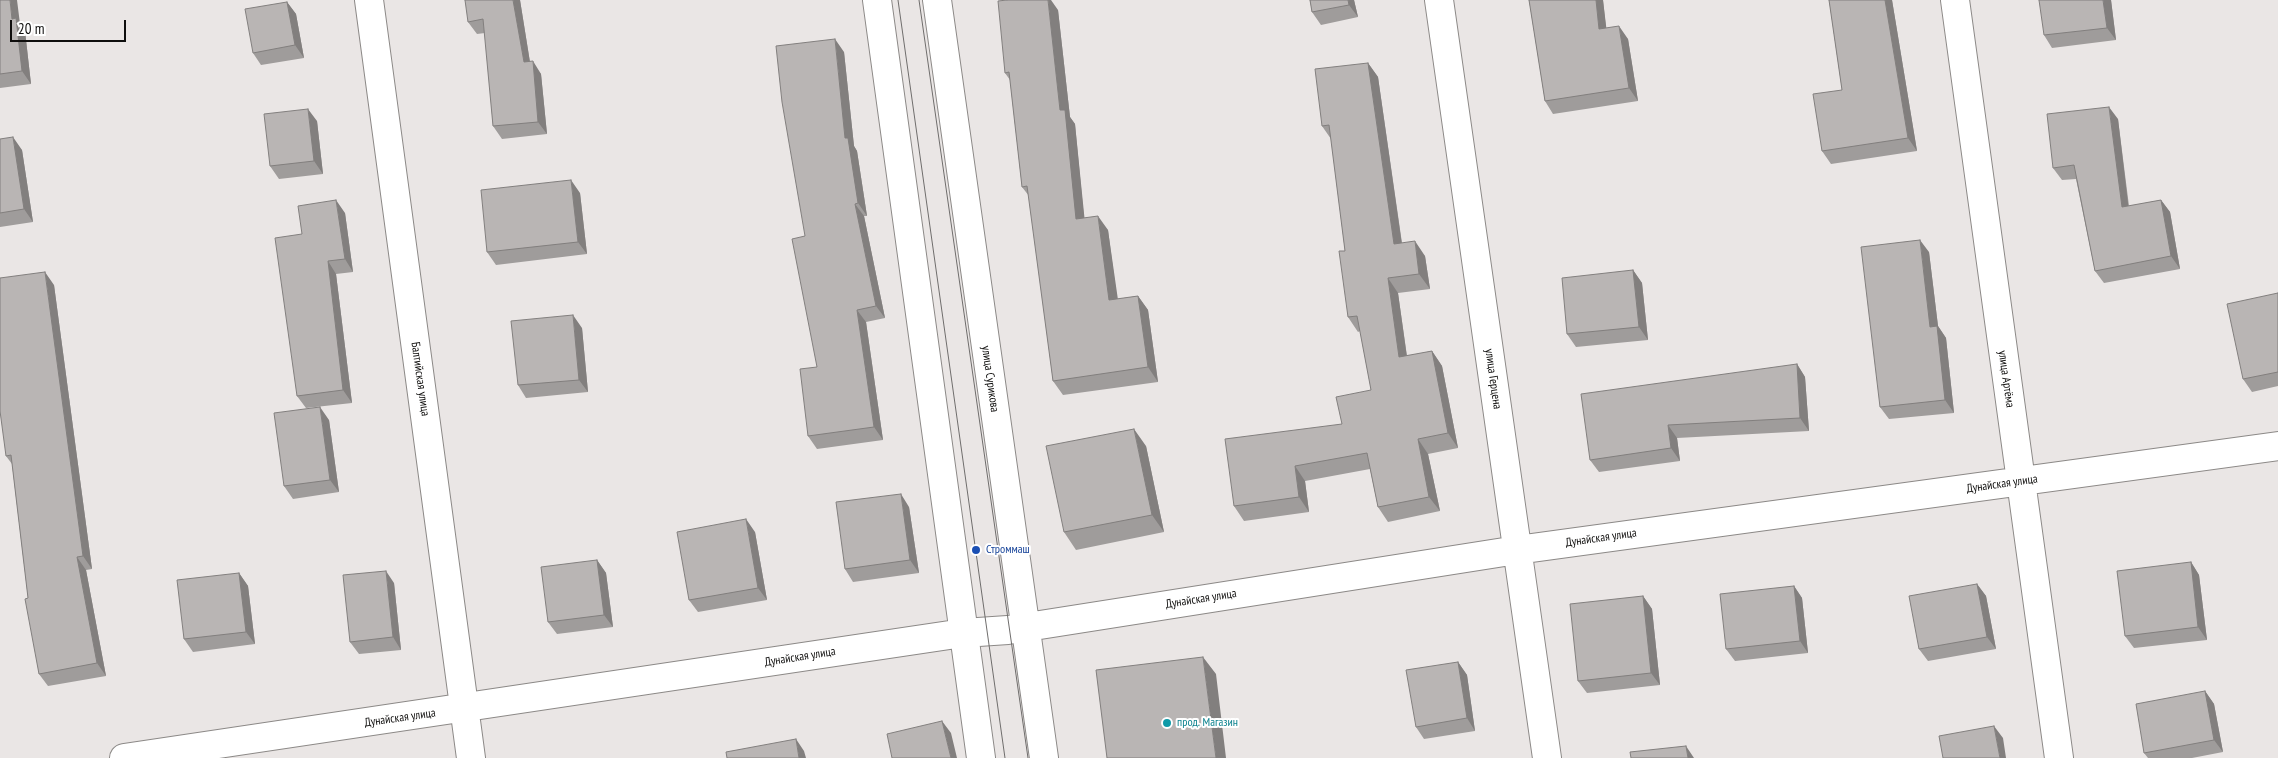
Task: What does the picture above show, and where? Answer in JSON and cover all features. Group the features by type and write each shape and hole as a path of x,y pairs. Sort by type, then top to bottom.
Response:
{"street":[{"name":"Балтийская улица","path":"369,0 471,758"},
{"path":"877,0 981,758"},
{"name":"улица Сурикова","path":"937,0 1044,758"},
{"name":"улица Герцена","path":"1439,0 1546,758"},
{"name":"улица Артёма","path":"1955,0 2059,758"},
{"name":"Дунайская улица","path":"124,758 963,633 1025,627 1517,550 2278,446"}],"building":[{"path":"0,0 10,0 12,19 16,18 22,71 0,74"},
{"path":"465,0 513,0 524,62 533,61 538,122 493,126 483,19 468,22"},
{"path":"1048,0 1060,110 1065,110 1076,219 1098,216 1109,300 1138,296 1148,367 1053,381 1027,186 1022,187 1009,72 1005,73 998,1"},
{"path":"1310,0 1348,0 1349,5 1312,12"},
{"path":"1529,0 1596,0 1599,29 1619,26 1629,88 1545,101"},
{"path":"1829,0 1885,0 1908,138 1822,151 1813,94 1842,90"},
{"path":"2039,0 2103,0 2107,28 2044,35"},
{"path":"287,2 295,45 253,53 245,9"},
{"path":"835,39 845,138 848,138 858,203 855,204 876,306 857,310 874,427 808,436 800,369 817,367 792,239 805,236 782,102 776,46"},
{"path":"1368,63 1394,244 1415,241 1419,274 1388,278 1399,357 1432,351 1448,433 1418,439 1429,497 1378,507 1367,453 1295,466 1299,497 1234,506 1225,439 1342,424 1336,397 1371,390 1357,316 1348,317 1339,251 1345,251 1329,125 1322,126 1315,69"},
{"path":"2109,107 2122,207 2161,200 2171,256 2095,271 2074,165 2053,168 2047,114"},
{"path":"308,109 314,161 270,166 264,114"},
{"path":"13,137 24,209 0,213 0,139"},
{"path":"571,180 578,242 487,252 481,190"},
{"path":"336,200 345,259 328,261 343,390 297,396 275,238 302,234 298,206"},
{"path":"1920,240 1930,327 1937,326 1945,400 1880,407 1861,247"},
{"path":"1633,270 1639,327 1567,334 1562,278"},
{"path":"45,272 83,556 77,557 97,663 39,674 25,599 28,598 11,455 6,456 0,411 0,278"},
{"path":"2278,293 2278,372 2243,379 2227,304"},
{"path":"573,315 579,380 518,385 511,321"},
{"path":"1797,364 1800,418 1668,425 1671,448 1590,460 1581,394"},
{"path":"320,407 330,480 284,486 274,413"},
{"path":"1134,429 1152,515 1064,532 1046,446"},
{"path":"901,494 910,560 845,569 836,502"},
{"path":"746,519 758,588 689,600 677,532"},
{"path":"597,560 604,615 548,622 541,567"},
{"path":"2191,562 2198,627 2125,636 2117,571"},
{"path":"386,571 393,637 350,642 343,575"},
{"path":"239,573 246,632 184,639 177,580"},
{"path":"1977,584 1987,637 1919,649 1909,596"},
{"path":"1794,586 1800,641 1726,649 1720,594"},
{"path":"1643,596 1651,673 1578,681 1570,604"},
{"name":"прод. Магазин","path":"1203,657 1216,758 1107,758 1096,670"},
{"path":"1458,662 1467,718 1416,727 1406,670"},
{"path":"2205,691 2214,740 2144,753 2136,704"},
{"path":"942,721 951,758 892,758 887,734"},
{"path":"1994,726 2000,758 1943,758 1939,736"},
{"path":"796,739 799,758 727,758 726,752"},
{"path":"1686,746 1688,758 1631,758 1630,752"}],"tram line":[{"path":"898,0 1005,758"},
{"path":"919,0 1028,758"}],"place":[{"name":"Строммаш","path":"976,550"},
{"name":"прод. Магазин","path":"1167,723"}]}
